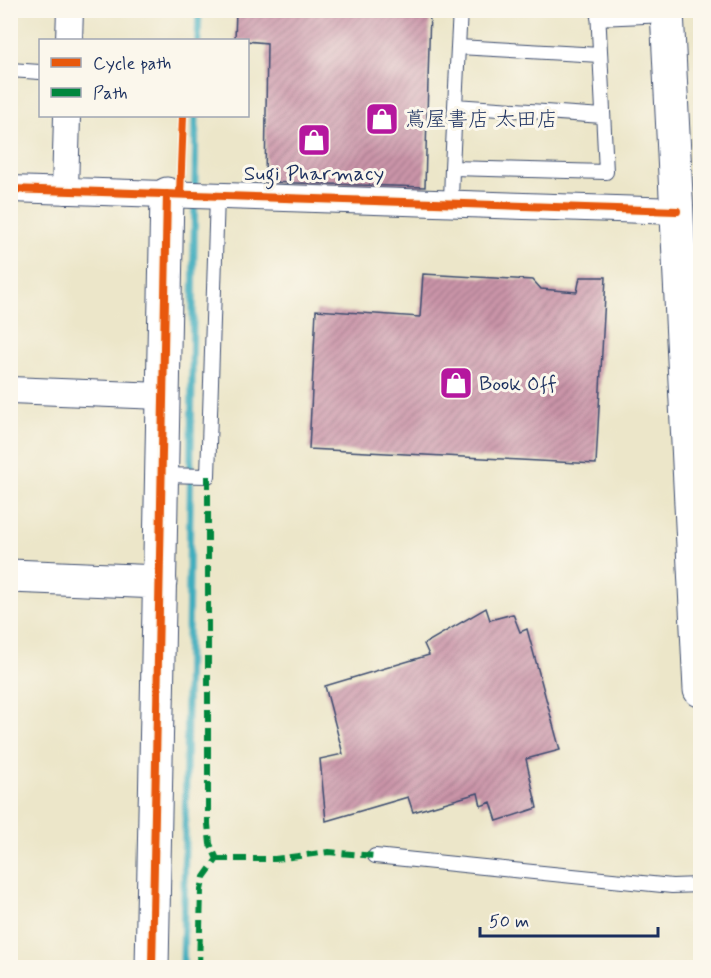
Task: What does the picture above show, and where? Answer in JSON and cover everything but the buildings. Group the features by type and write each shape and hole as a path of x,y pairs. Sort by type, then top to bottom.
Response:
{"main road":[{"path":"667,13 677,211 697,478 700,690"},
{"path":"152,968 160,582 169,475 161,396 193,195"},
{"path":"10,576 160,582"}],"street":[{"path":"69,39 70,10"},
{"path":"65,191 67,117"},
{"path":"10,189 677,211"},
{"path":"10,390 161,396"}],"lane":[{"path":"451,203 460,10"},
{"path":"452,168 606,172 598,14 667,13"},
{"path":"458,47 600,55"},
{"path":"10,70 39,72"},
{"path":"455,106 603,116"},
{"path":"169,475 208,476 193,195"},
{"path":"375,856 672,886 700,885"}],"waterway":[{"path":"198,39 199,10"},
{"path":"183,968 196,117"}],"marked path":[{"path":"208,476 208,824 210,844 217,859"},
{"path":"217,859 275,859 329,852 375,856"},
{"path":"199,968 201,890 204,877 217,859"}],"cycle path":[{"path":"180,194 183,117"},
{"path":"10,189 677,211"},
{"path":"152,968 167,194"}],"place":[{"name":"蔦屋書店 太田店","path":"382,119"},
{"name":"Sugi Pharmacy","path":"314,140"},
{"name":"Book Off","path":"456,383"}]}
